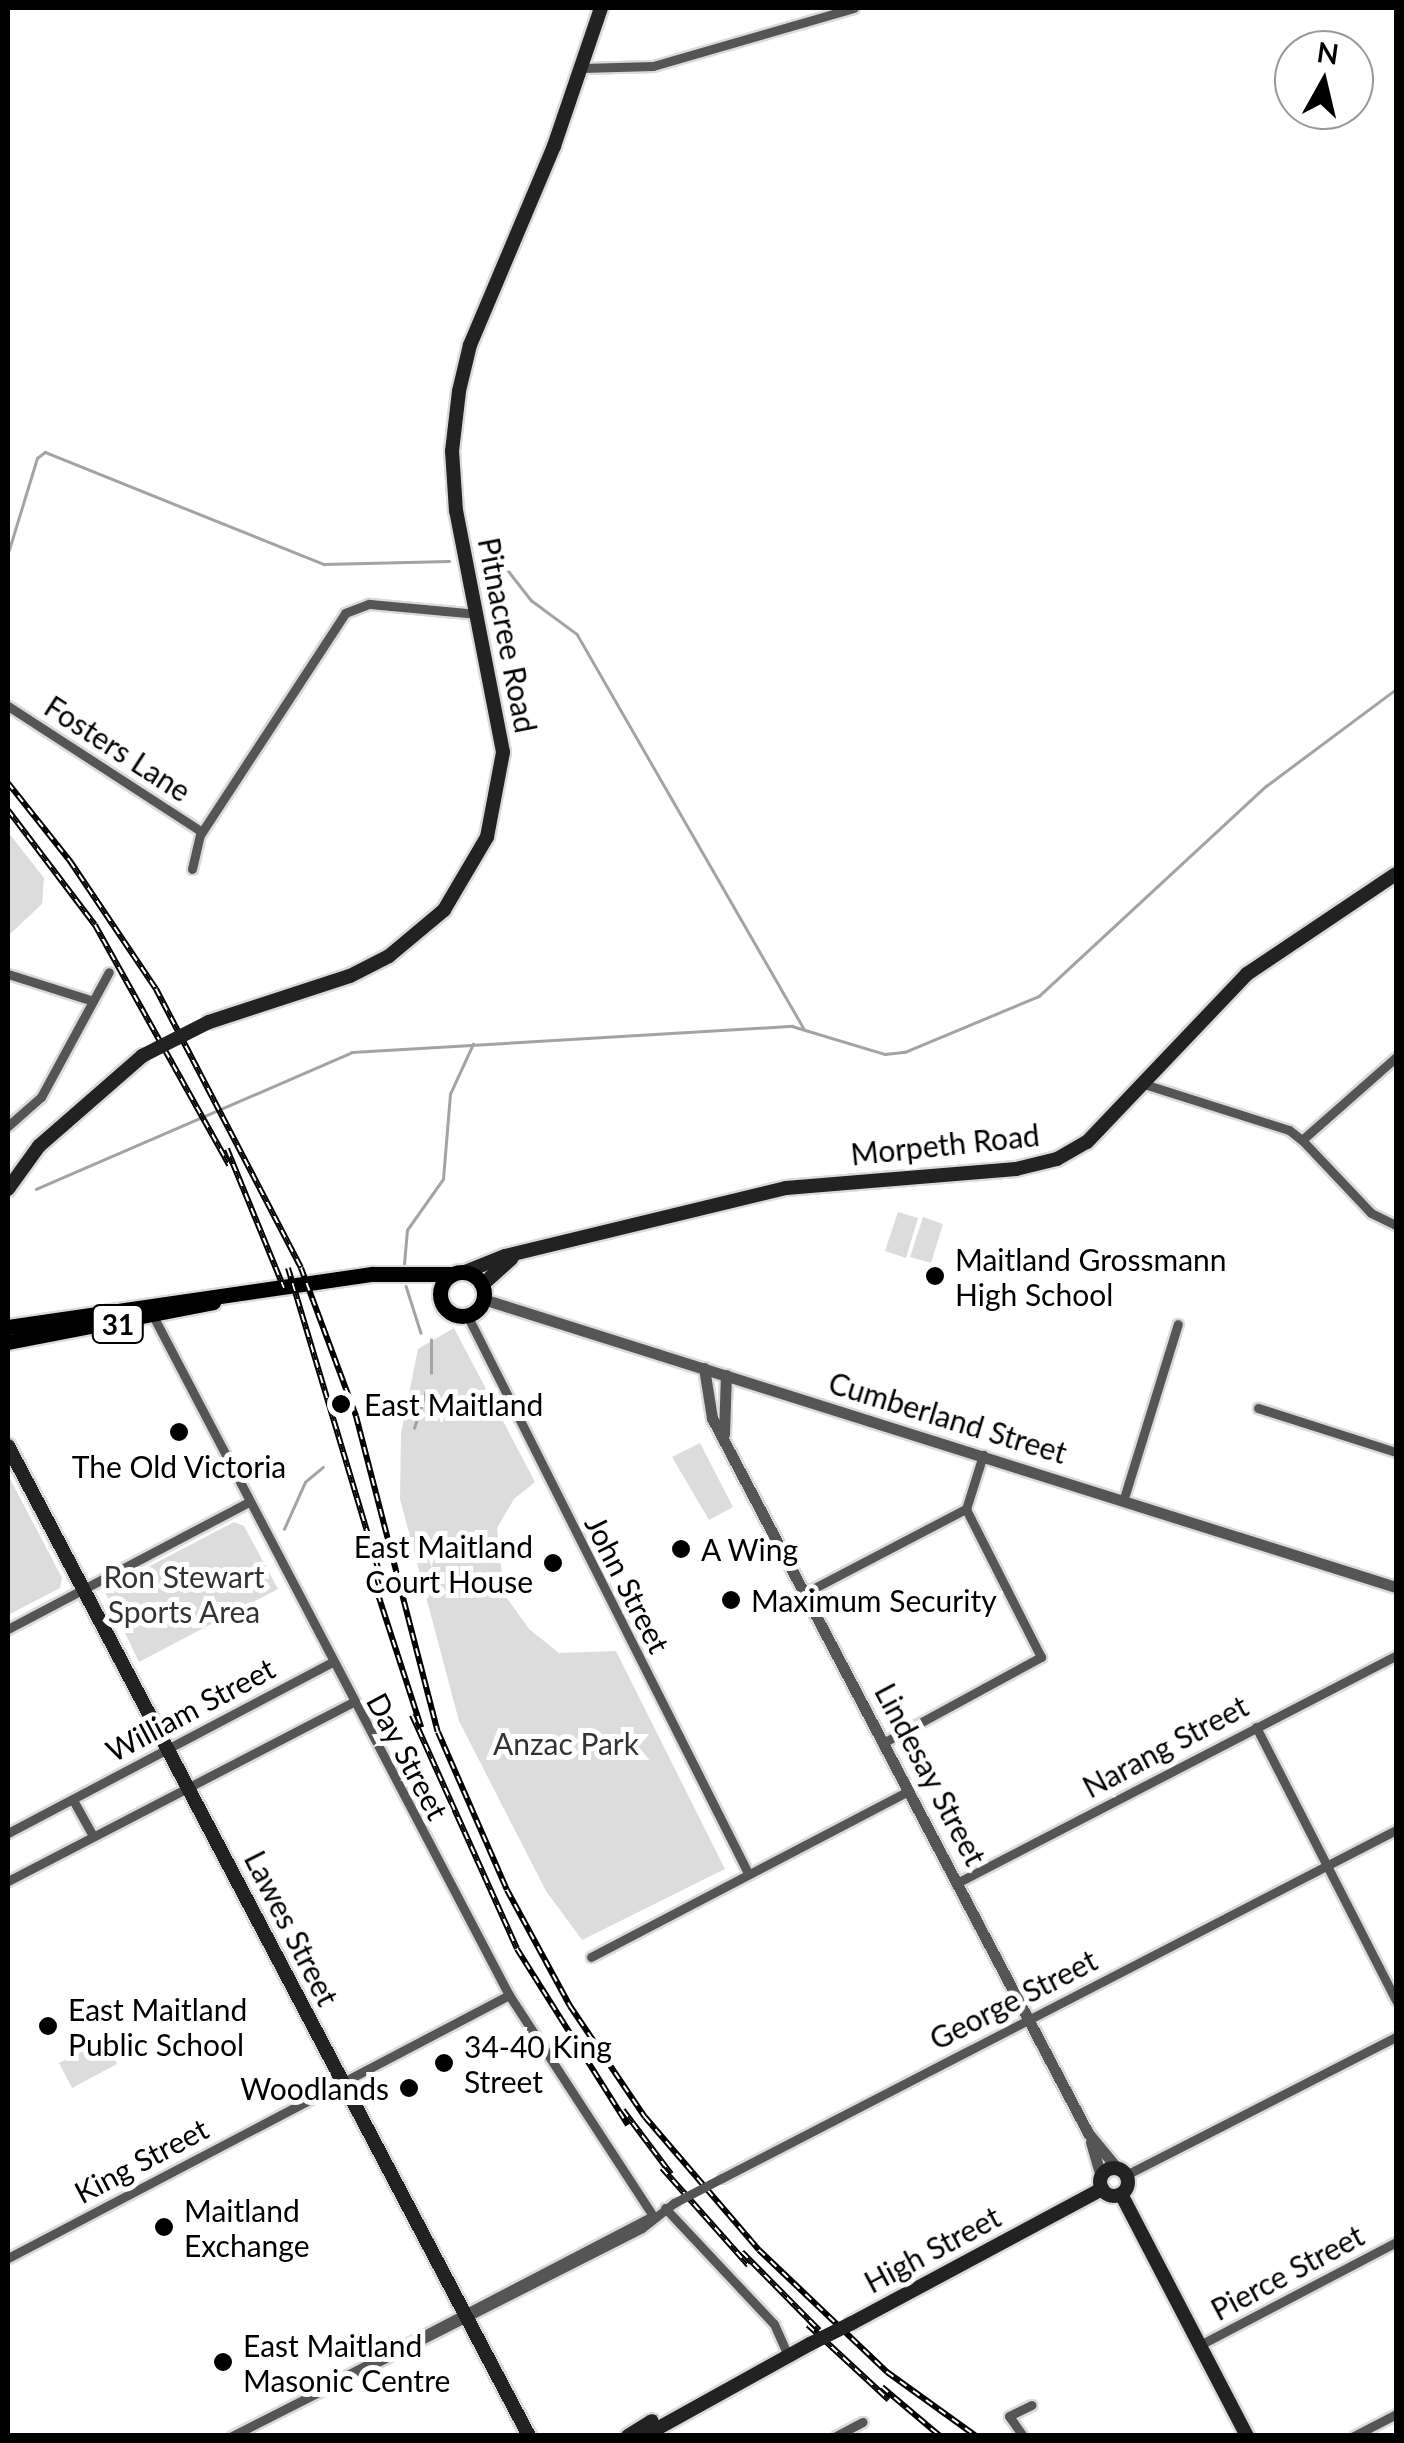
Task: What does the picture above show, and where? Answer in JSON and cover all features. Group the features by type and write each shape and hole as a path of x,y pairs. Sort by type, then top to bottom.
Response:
{"main road":[{"name":"Pitnacree Road","path":"8,1187 39,1146 142,1056 208,1022 350,976 389,956 444,910 468,877 488,837 503,752 456,512 452,451 459,391 470,346 554,146 601,8"},
{"name":"Morpeth Road","path":"459,1274 522,1253 786,1188 1016,1169 1057,1159 1088,1142 1247,974 1396,874"},
{"name":"Morpeth Road","path":"483,1292 522,1253"},
{"name":"31","path":"8,1342 226,1296 372,1274 459,1274"},
{"path":"442,1303 442,1285 459,1274 483,1292"},
{"path":"415,1277 442,1303 467,1315"},
{"name":"31","path":"467,1315 483,1292"},
{"name":"31","path":"8,1327 150,1311"},
{"name":"Lawes Street","path":"8,1446 529,2436"},
{"path":"1122,2172 1121,2194 1248,2436"},
{"name":"High Street","path":"644,2436 1122,2172"},
{"path":"1101,2183 1121,2194"},
{"name":"High Street","path":"628,2436 788,2356"}],"street":[{"path":"582,68 653,66 854,8"},
{"path":"192,869 202,832 346,613 369,604 476,614"},
{"name":"Fosters Lane","path":"8,706 202,832"},
{"path":"8,1126 41,1097 109,972"},
{"path":"8,974 93,1001"},
{"path":"1302,1140 1396,1057"},
{"path":"1144,1084 1289,1130 1371,1213 1396,1225"},
{"name":"Cumberland Street","path":"483,1292 704,1368 1396,1587"},
{"name":"Day Street","path":"150,1311 351,1702 510,1995 653,2216"},
{"name":"John Street","path":"467,1315 748,1874"},
{"path":"1124,1498 1178,1324"},
{"name":"Lindesay Street","path":"704,1368 708,1408 1088,2133 1101,2183"},
{"name":"Lindesay Street","path":"726,1374 721,1407 726,1440"},
{"path":"1258,1408 1396,1452"},
{"path":"805,1593 966,1508 983,1455"},
{"path":"8,1628 248,1502"},
{"path":"884,1743 1041,1657 966,1508"},
{"name":"Narang Street","path":"957,1883 1396,1655"},
{"name":"William Street","path":"8,1833 330,1662"},
{"path":"8,1881 351,1702"},
{"path":"1256,1726 1396,2000"},
{"path":"591,1958 909,1791"},
{"path":"73,1800 94,1836"},
{"name":"George Street","path":"232,2436 642,2228 669,2206 722,2178 1396,1830"},
{"name":"King Street","path":"8,2258 510,1995"},
{"path":"1122,2172 1396,2037"},
{"name":"Lindesay Street","path":"1088,2133 1122,2172"},
{"path":"669,2206 774,2324 788,2356"},
{"name":"Pierce Street","path":"1200,2345 1396,2242"},
{"path":"1023,2436 1009,2416 1032,2405"},
{"path":"1354,2436 1396,2414"},
{"path":"836,2436 862,2422"}],"green space":[{"path":"8,832 44,878 42,904 8,936"},
{"path":"898,1212 918,1218 906,1258 885,1251"},
{"path":"923,1217 943,1224 931,1263 910,1257"},
{"name":"Anzac Park","path":"454,1328 535,1482 514,1499 497,1528 504,1594 529,1629 559,1653 616,1651 725,1869 582,1940 546,1891 459,1721 400,1499 401,1433 418,1349"},
{"path":"700,1443 733,1507 709,1520 672,1457"},
{"path":"8,1475 62,1578 60,1588 8,1615"},
{"name":"Ron Stewart Sports Area","path":"234,1522 244,1526 278,1589 139,1662 104,1590"},
{"path":"104,2040 117,2064 72,2088 59,2063"}],"waterway":[{"path":"8,553 37,458 45,452 324,564 449,561"},
{"path":"484,560 503,564 531,600 577,634 804,1028"},
{"path":"36,1189 352,1052 792,1026 885,1054 905,1052 1039,996 1266,786 1396,689"},
{"path":"404,1264 407,1230 443,1179 450,1094 473,1044"},
{"path":"406,1286 421,1333"},
{"path":"431,1340 431,1373"},
{"path":"414,1428 426,1390"},
{"path":"284,1529 305,1482 323,1467"}],"railway":[{"path":"8,783 70,861 156,989 301,1268 356,1416 438,1732 507,1890 570,2006 645,2117 759,2250 887,2372 976,2436"},
{"path":"8,810 95,925 229,1165"},
{"path":"227,1149 284,1288"},
{"path":"288,1268 386,1594"},
{"path":"373,1579 421,1727"},
{"path":"412,1715 517,1949 628,2125"},
{"path":"623,2110 671,2174"},
{"path":"662,2168 748,2265"},
{"path":"742,2252 819,2330"},
{"path":"808,2325 889,2400"},
{"path":"882,2387 940,2436"}],"place":[{"name":"Maitland Grossmann High School","path":"935,1276"},
{"name":"East Maitland","path":"341,1404"},
{"name":"The Old Victoria","path":"179,1432"},
{"name":"A Wing","path":"681,1549"},
{"name":"East Maitland Court House","path":"553,1563"},
{"name":"Maximum Security","path":"731,1600"},
{"name":"East Maitland Public School","path":"48,2026"},
{"name":"34-40 King Street","path":"444,2063"},
{"name":"Woodlands","path":"409,2088"},
{"name":"Maitland Exchange","path":"164,2227"},
{"name":"East Maitland Masonic Centre","path":"223,2362"}]}
